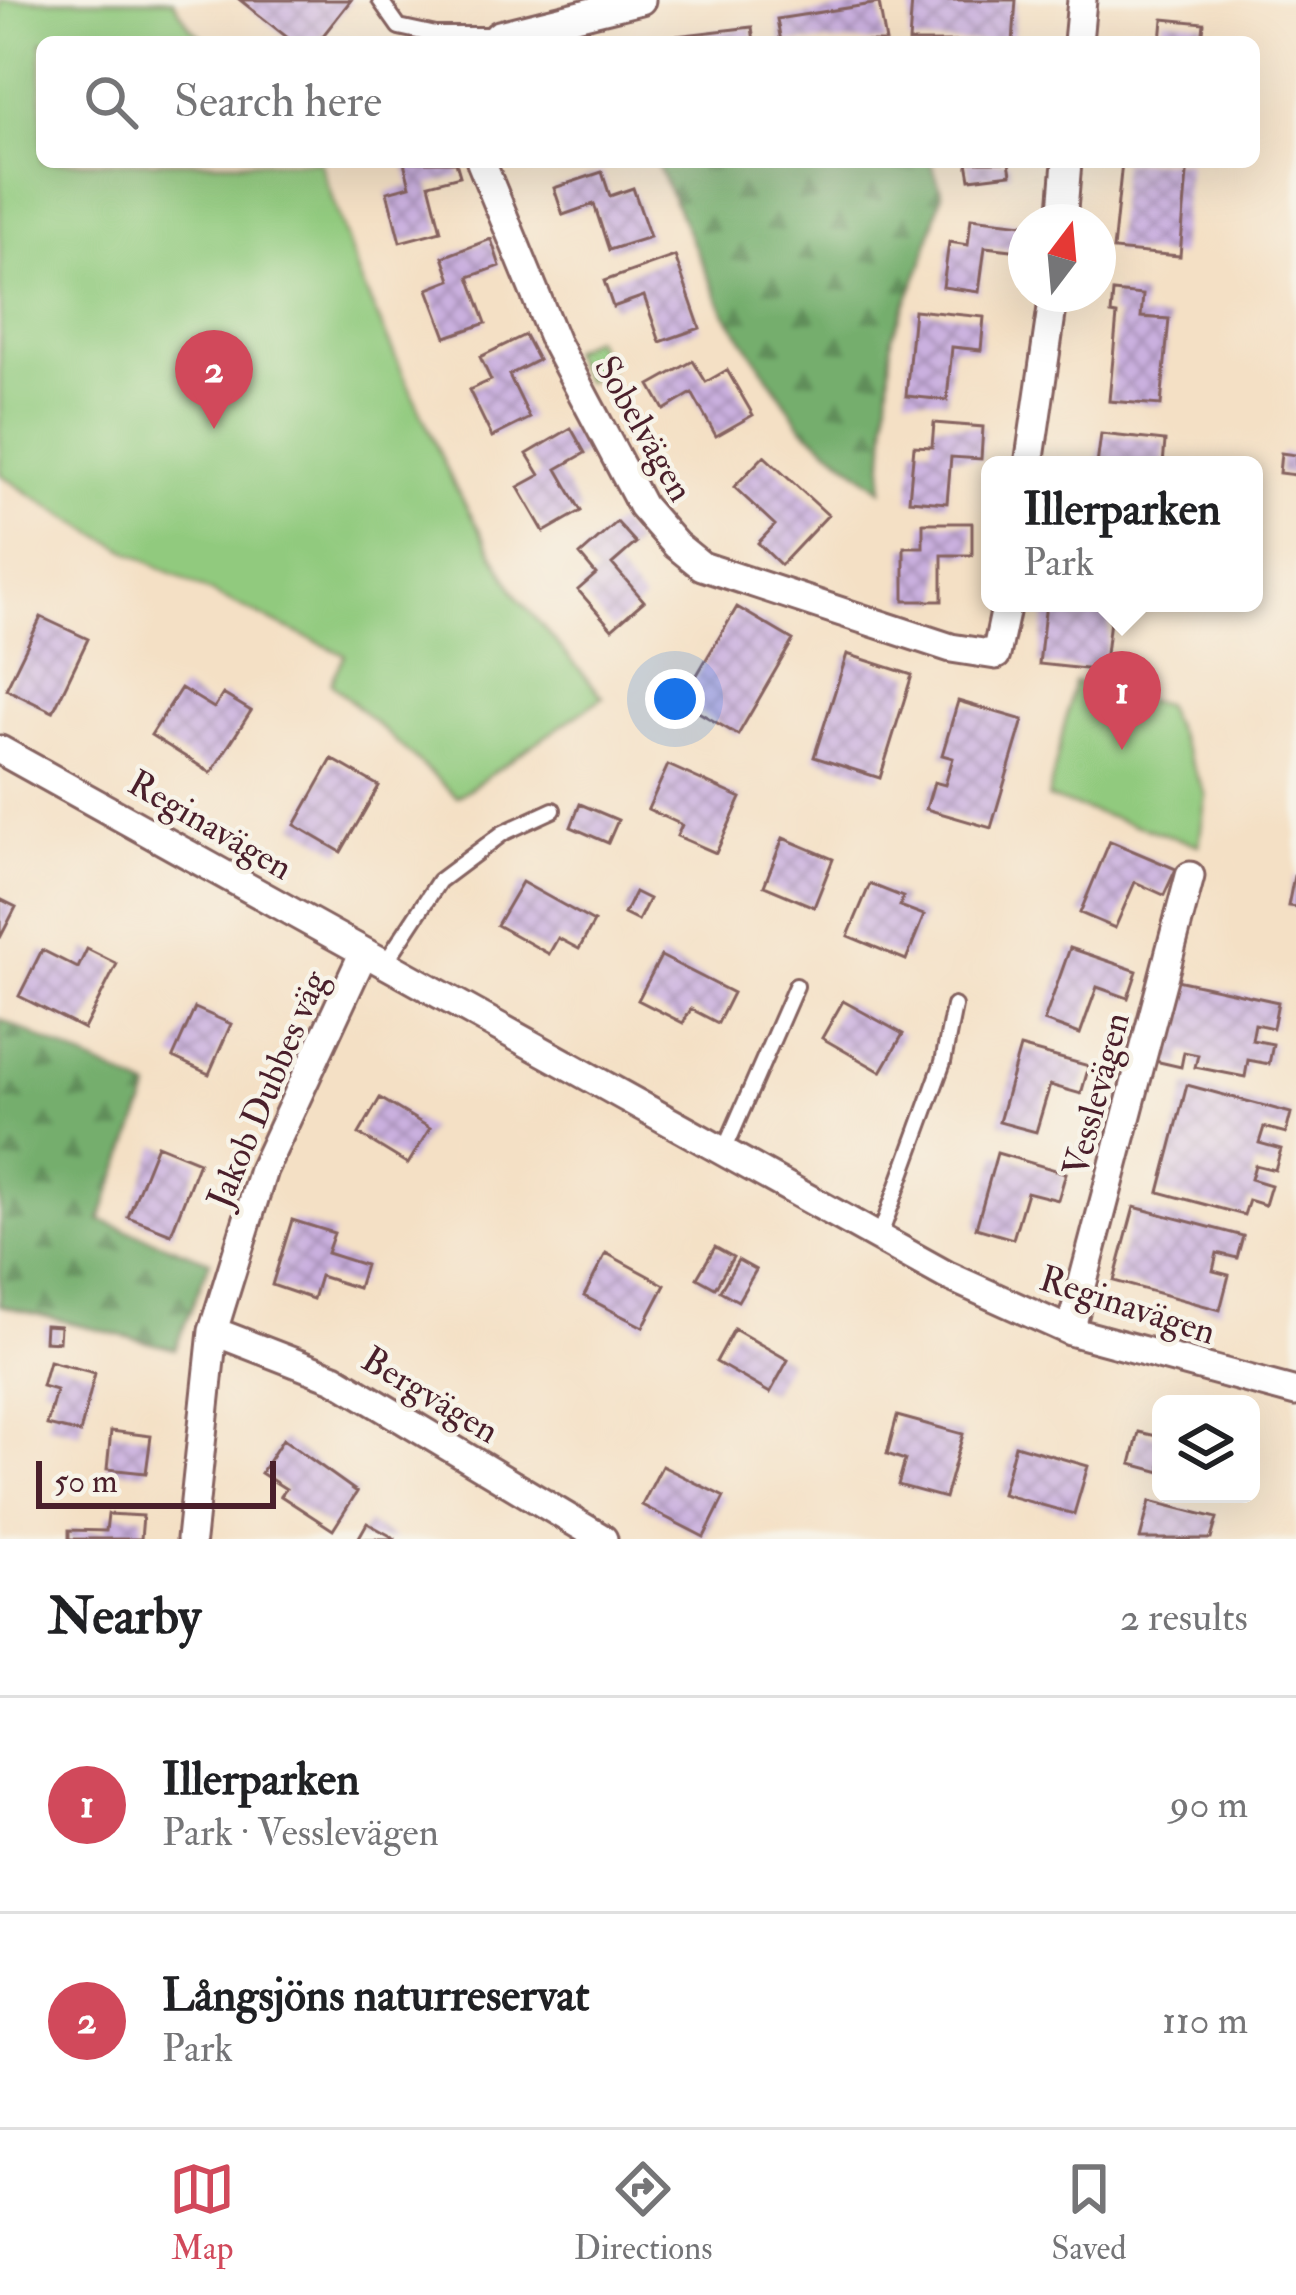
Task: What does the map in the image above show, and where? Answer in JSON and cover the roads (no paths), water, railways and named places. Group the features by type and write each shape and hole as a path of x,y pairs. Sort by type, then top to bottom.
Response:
{"street":[{"path":"504,36 641,0"},
{"path":"1079,36 1082,0"},
{"name":"Sobelvägen","path":"483,168 555,342 642,506 676,545 702,566 951,648 996,655 1005,612"},
{"path":"1064,204 1066,168"},
{"path":"1030,456 1051,312"},
{"name":"Reginavägen","path":"0,750 946,1275 1070,1331 1296,1392"},
{"name":"Vesslevägen","path":"1070,1331 1190,876"},
{"name":"Jakob Dubbes väg","path":"190,1539 213,1331 263,1170 375,957"},
{"name":"Bergvägen","path":"213,1331 334,1378 603,1539"}],"lane":[{"path":"380,0 399,27 456,36"},
{"path":"375,957 439,881 502,833 553,810"},
{"path":"724,1151 796,986"},
{"path":"879,1238 943,1062 954,1006"}],"place":[{"name":"Långsjöns naturreservat","path":"214,429"},
{"name":"Illerparken","path":"1122,750"}]}
